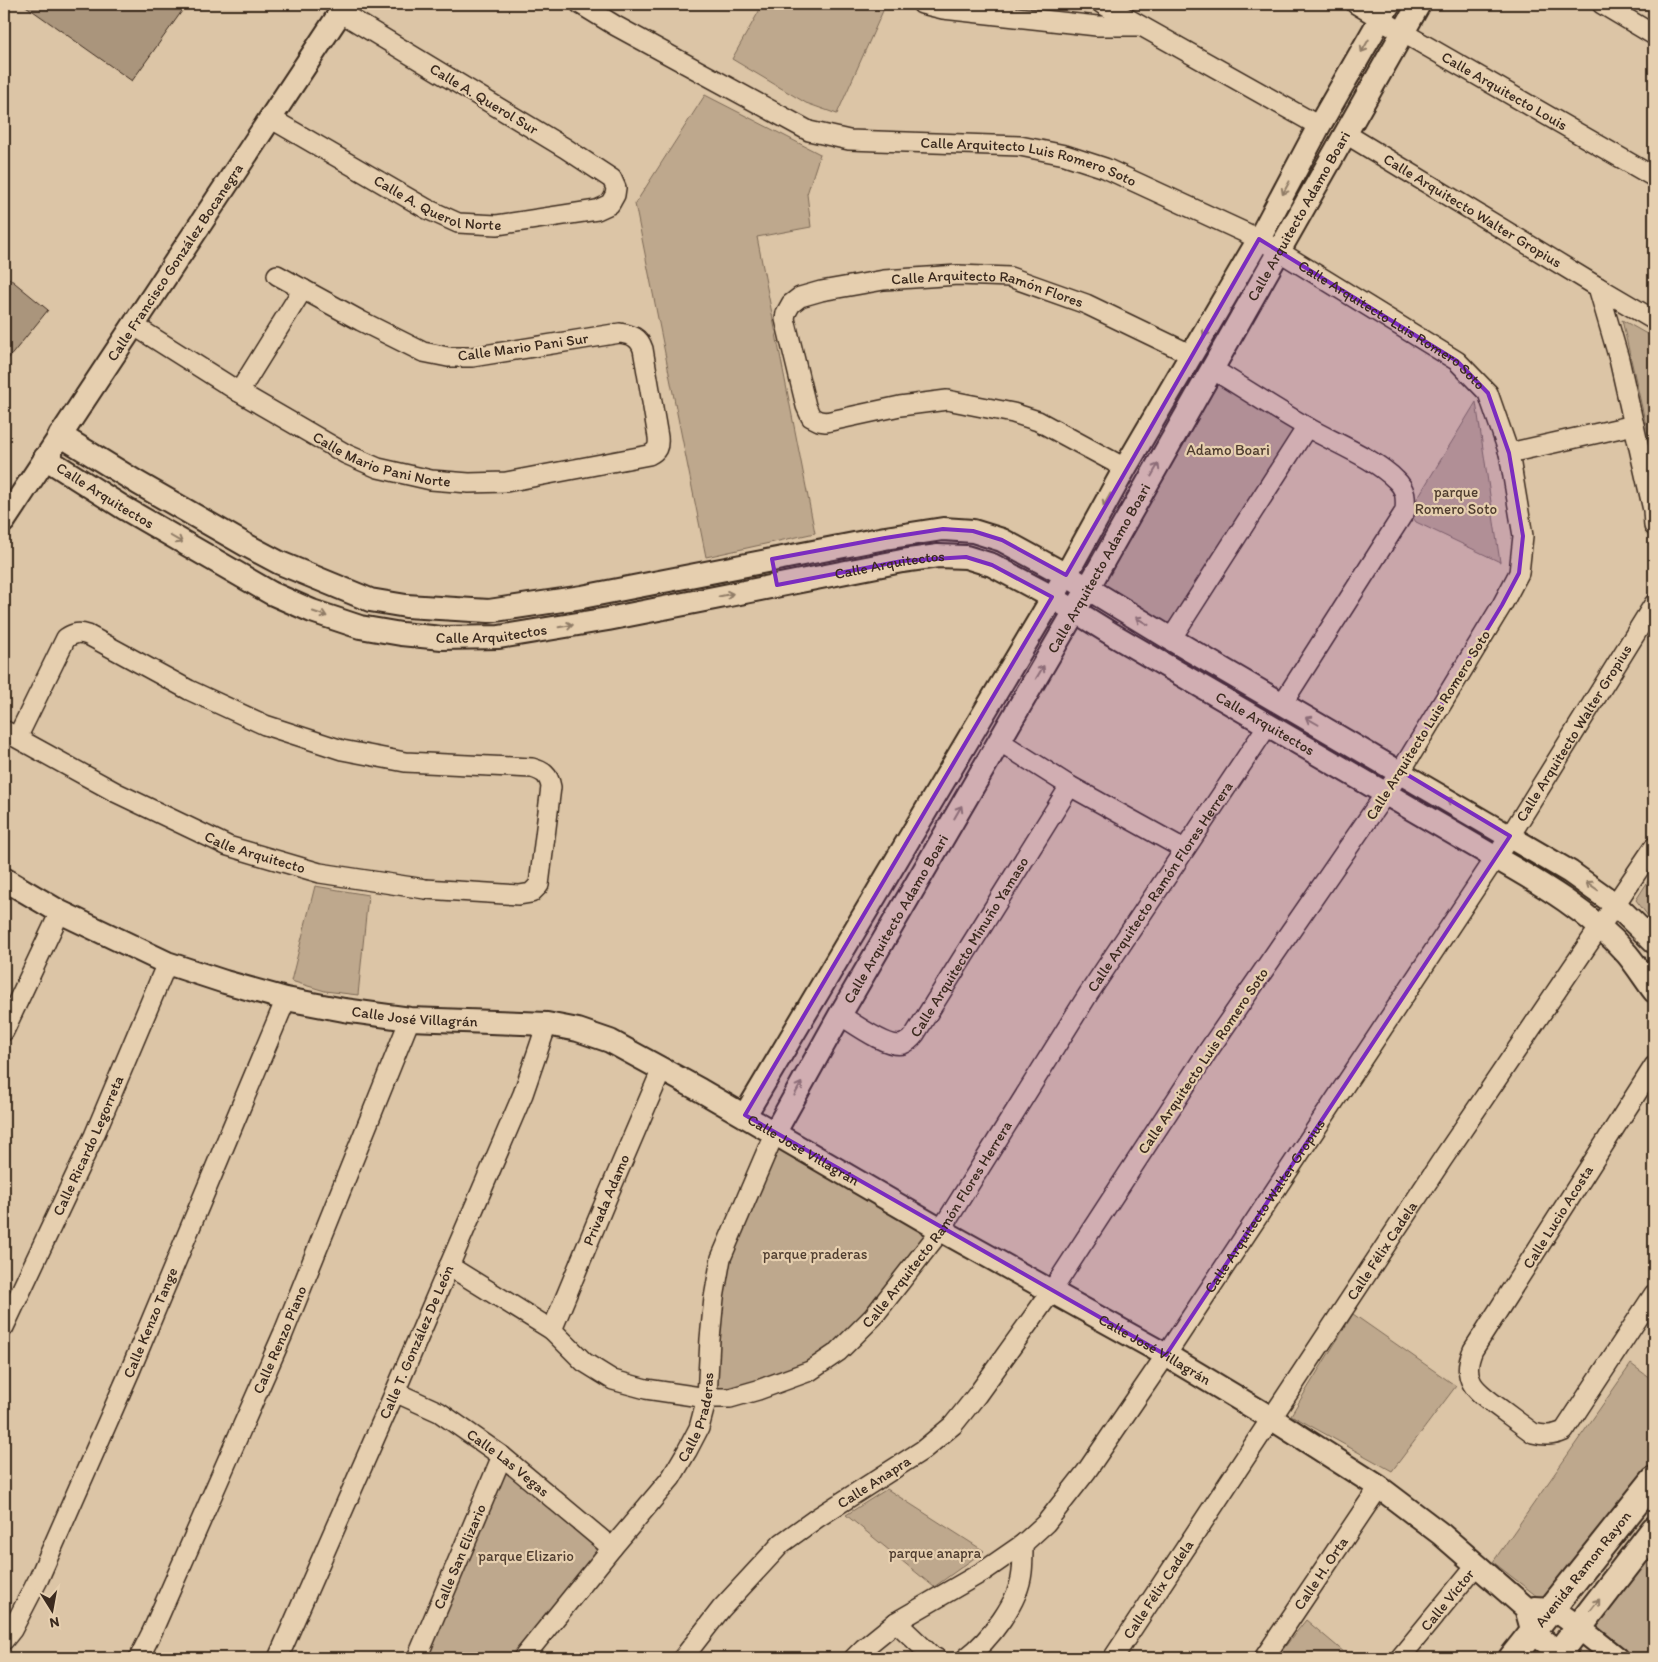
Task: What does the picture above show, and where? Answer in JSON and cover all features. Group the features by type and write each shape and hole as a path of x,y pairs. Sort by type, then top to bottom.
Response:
{"main road":[{"name":"Avenida Ramon Rayon","path":"1512,1658 1654,1480"},
{"name":"Avenida Ramon Rayon","path":"1560,1656 1578,1626 1654,1530"}],"street":[{"name":"Calle Arquitecto Luis Romero Soto","path":"580,4 616,26 809,131 849,140 1020,146 1065,155 1105,168 1259,239 1278,250 1458,361 1488,393 1509,453 1523,536 1519,573 1502,605 1386,795 1208,1051 1051,1292"},
{"path":"922,4 943,9 1097,26 1139,26"},
{"path":"1102,4 1319,126"},
{"name":"Calle Arquitecto Louis","path":"1356,4 1385,11 1402,32 1654,177"},
{"name":"Calle Arquitecto Adamo Boari","path":"775,1132 840,1015 1075,611 1419,4"},
{"path":"1602,4 1654,35"},
{"name":"Calle Francisco González Bocanegra","path":"4,521 343,8"},
{"name":"Calle A. Querol Sur","path":"343,8 612,179 616,188 616,195"},
{"name":"Calle Arquitecto Adamo Boari","path":"745,1115 1066,574 1125,468 1259,239 1319,126 1385,11"},
{"name":"Calle A. Querol Norte","path":"270,118 427,209 458,223 497,225 597,210 610,204 616,195"},
{"name":"Calle Arquitecto Walter Gropius","path":"1346,134 1654,320"},
{"name":"Calle Mario Pani Sur","path":"277,275 361,321 423,352 448,357 472,357 620,333 631,335 637,338 643,349 658,437 658,448"},
{"name":"Calle Arquitecto Ramón Flores","path":"1125,468 1038,421 1013,413 947,400 900,406 826,422 819,421 811,417 806,406 785,319 786,313 791,304 800,297 821,291 893,279 958,275 1010,277 1086,304 1192,355"},
{"path":"1598,287 1619,358 1653,510 1654,526"},
{"path":"239,392 303,289"},
{"name":"Calle Mario Pani Norte","path":"133,325 239,392 346,454 378,468 431,480 468,483 506,482 648,455 655,452 658,448"},
{"path":"1212,369 1307,427 1359,454 1397,480 1404,490 1406,498 1405,512 1282,704"},
{"path":"1509,453 1634,425"},
{"path":"1171,638 1307,427"},
{"name":"Calle Arquitectos","path":"60,435 138,484 280,563 370,600 406,606 489,611 582,597 772,559 943,529 973,531 1002,540 1066,574 1282,704 1570,872 1616,905 1654,942"},
{"name":"Calle Arquitectos","path":"45,458 124,508 263,589 312,611 360,627 401,634 442,638 499,637 608,619 902,561 938,556 966,557 992,565 1052,597 1115,636 1496,858 1556,895 1600,928 1626,954 1654,991"},
{"path":"772,559 777,585"},
{"path":"360,627 370,600"},
{"name":"Calle Arquitecto Walter Gropius","path":"854,1658 896,1622 984,1571 1023,1544 1046,1523 1086,1472 1166,1355 1496,858 1654,604"},
{"name":"Calle Arquitecto","path":"74,633 81,633 190,690 265,724 342,750 405,762 532,768 540,770 550,780 550,787 539,885 531,893 518,895 425,889 320,873 228,846 117,793 10,734 66,638 74,633"},
{"name":"Calle Arquitecto Ramón Flores Herrera","path":"449,1266 552,1330 584,1362 613,1380 646,1389 707,1398 730,1398 810,1371 838,1352 873,1317 941,1230 1083,1002 1268,725"},
{"path":"999,741 1070,786 1184,849"},
{"name":"Calle Arquitecto Minuño Yamaso","path":"840,1015 882,1040 895,1044 903,1044 910,1040 916,1034 1070,786"},
{"name":"Calle Félix Cadela","path":"1113,1658 1442,1160 1616,905 1654,846"},
{"name":"Calle José Villagrán","path":"4,879 60,912 166,963 225,982 286,998 344,1010 410,1020 547,1024 578,1030 610,1042 775,1132 941,1230 1166,1355 1271,1418 1378,1487 1476,1564 1526,1608"},
{"path":"4,1031 60,912"},
{"name":"Calle Ricardo Legorreta","path":"4,1326 94,1136 166,963"},
{"name":"Calle Kenzo Tange","path":"4,1640 12,1630 39,1578 114,1407 286,998"},
{"name":"Calle Renzo Piano","path":"140,1658 283,1334 410,1020"},
{"name":"Calle T. González De León","path":"278,1658 395,1392 522,1094 547,1024"},
{"name":"Calle Lucio Acosta","path":"1654,1066 1473,1350 1468,1371 1471,1382 1477,1392 1533,1433 1552,1436 1564,1430 1654,1294"},
{"name":"Privada Adamo","path":"552,1330 662,1069"},
{"name":"Calle Praderas","path":"523,1658 671,1478 699,1428 707,1398 710,1339 721,1258 775,1132"},
{"name":"Calle Anapra","path":"683,1658 721,1609 782,1543 817,1518 923,1450 953,1425 977,1395 1051,1292"},
{"name":"Calle Las Vegas","path":"395,1392 439,1412 502,1456 612,1548"},
{"name":"Calle San Elizario","path":"417,1658 502,1456"},
{"name":"Calle H. Orta","path":"1264,1658 1378,1487"},
{"path":"966,1658 1001,1622 1014,1599 1022,1573 1023,1544"},
{"name":"Calle Víctor","path":"1400,1658 1476,1564"},
{"path":"1560,1656 1533,1632 1526,1608 1552,1609 1578,1626 1617,1658"},
{"path":"896,1622 936,1658"}],"highlighted area":[{"path":"1259,239 1457,361 1488,393 1509,453 1523,536 1519,573 1502,605 1401,771 1510,836 1166,1355 745,1115 1052,597 992,565 966,557 902,561 777,585 772,559 943,529 973,531 1002,540 1066,575"}],"green space":[{"path":"763,4 886,4 837,114 806,103 732,59"},
{"path":"705,95 820,154 807,194 811,227 757,237 815,533 706,557 635,204"},
{"path":"1622,320 1654,338 1654,460"},
{"name":"Adamo Boari","path":"1212,369 1307,427 1171,639 1088,588"},
{"name":"parque Romero Soto","path":"1476,402 1500,562 1416,522 1409,512"},
{"path":"1654,872 1654,924 1636,900"},
{"path":"315,886 368,895 358,995 325,991 291,981"},
{"name":"parque praderas","path":"775,1132 941,1230 838,1352 707,1398 714,1298"},
{"path":"1353,1314 1456,1386 1392,1471 1291,1415"},
{"path":"1631,1364 1654,1381 1654,1464 1543,1601 1493,1562"},
{"name":"parque Elizario","path":"502,1456 612,1548 521,1658 416,1658"},
{"name":"parque anapra","path":"887,1489 984,1551 934,1587 846,1515"},
{"path":"1646,1548 1654,1555 1654,1658 1603,1658 1573,1634"},
{"path":"1306,1620 1351,1658 1276,1658"}],"building":[{"path":"23,4 187,4 132,81"},
{"path":"4,274 48,310 4,364"}]}
